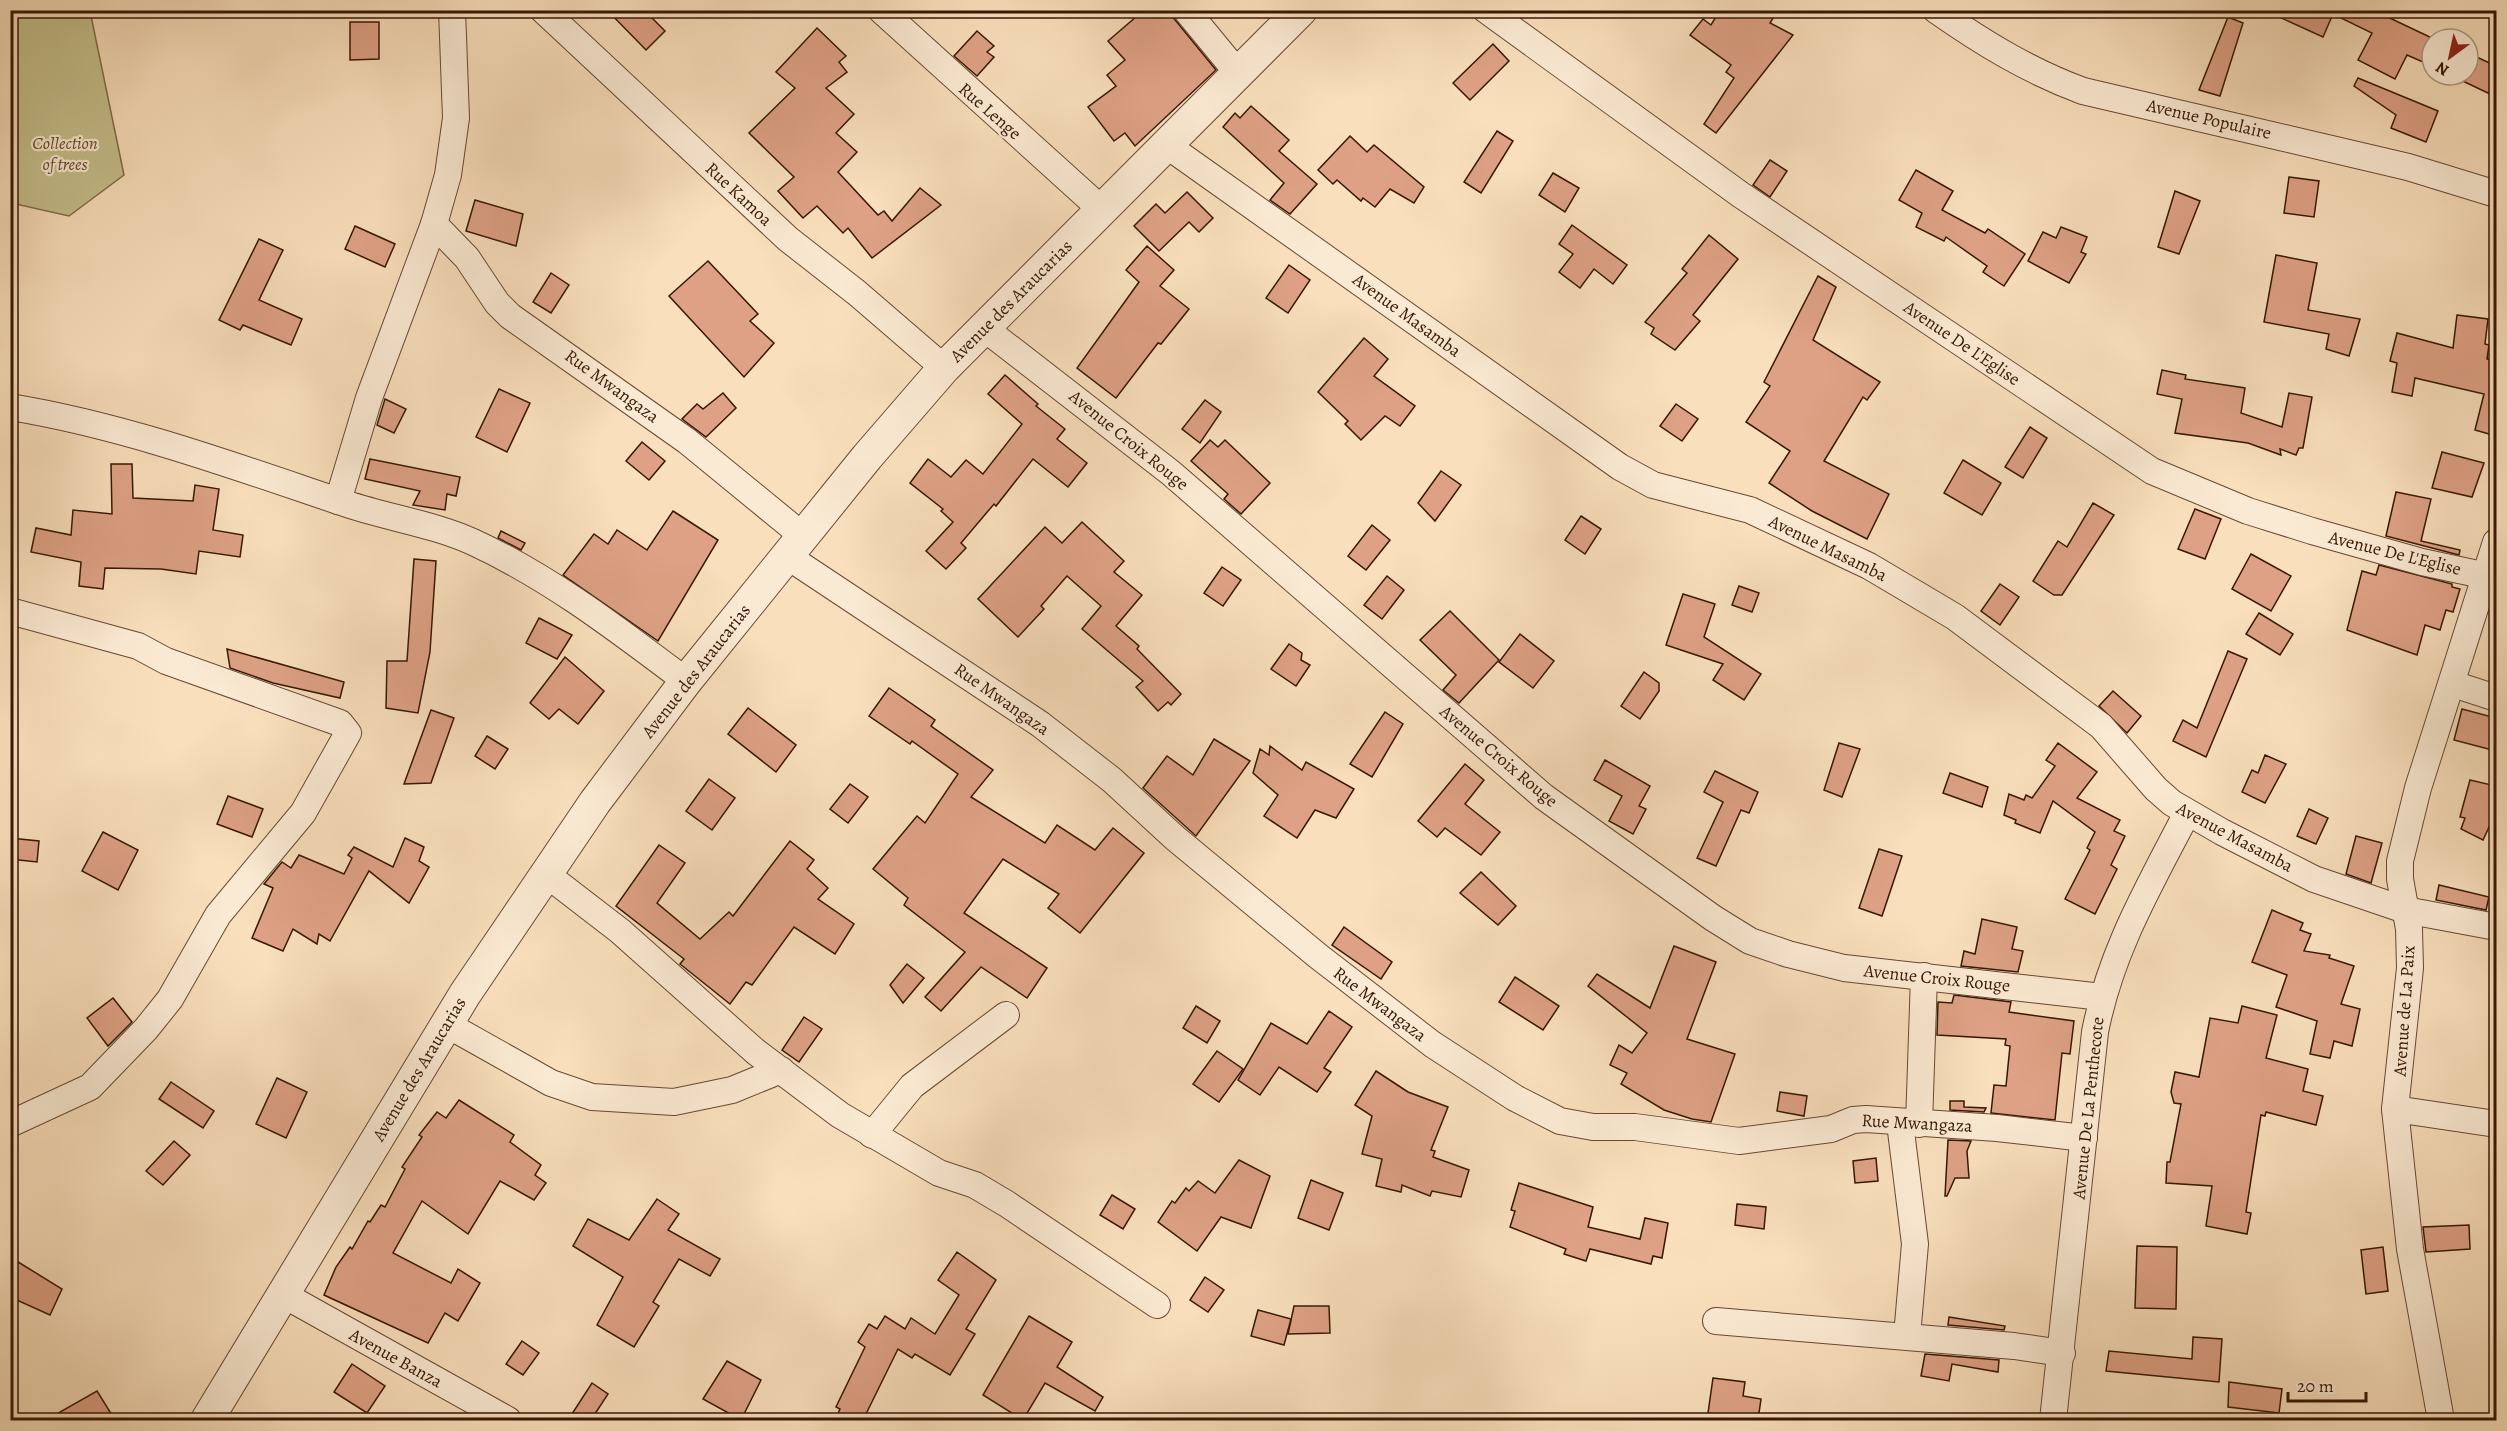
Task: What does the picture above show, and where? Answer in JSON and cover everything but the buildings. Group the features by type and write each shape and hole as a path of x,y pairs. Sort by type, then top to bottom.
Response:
{"street":[{"path":"338,501 369,398 434,224 454,147 456,118 452,10"},
{"name":"Rue Kamoa","path":"543,10 788,239 857,293 944,369"},
{"name":"Rue Lenge","path":"881,10 1101,209"},
{"path":"1186,10 1237,72"},
{"name":"Avenue des Araucarias","path":"215,1417 284,1295 446,1024 595,802 686,681 867,457 944,369 1165,144 1301,10"},
{"name":"Avenue De L'Eglise","path":"1486,10 1741,195 2152,471 2248,511 2422,562 2487,576"},
{"name":"Avenue Populaire","path":"1936,10 2006,56 2042,76 2083,91 2396,164 2496,194"},
{"name":"Avenue Masamba","path":"1165,144 1620,467 1653,485 1750,510 1869,566 1955,617 2101,726 2156,789 2187,813 2314,879 2405,910 2496,927"},
{"name":"Rue Mwangaza","path":"434,224 467,258 497,303 510,316 687,441 795,546 1040,724 1112,780 1175,838 1386,1009 1473,1072 1560,1121 1593,1127 1635,1127 1739,1141 1808,1133 1866,1119 1997,1128 2084,1138"},
{"name":"Avenue Croix Rouge","path":"984,328 1171,473 1544,797 1713,918 1750,941 1788,954 1844,968 2102,997"},
{"path":"10,407 85,422 181,448 338,501 385,516 420,523 474,542 558,588 616,626 686,681"},
{"name":"Avenue de La Paix","path":"2441,1420 2410,1249 2396,1108 2410,968 2409,929 2400,879 2403,841 2496,542"},
{"path":"10,611 138,646 166,661 340,723 348,733 303,813 218,915 170,999 134,1043 90,1087 10,1124"},
{"path":"2453,684 2496,698"},
{"name":"Avenue De La Penthecote","path":"2053,1420 2095,1032 2102,997 2122,939 2187,813"},
{"path":"546,874 620,931 703,1006 781,1070 872,1135 939,1173 975,1185 1007,1204 1157,1305"},
{"path":"1906,1336 1915,1244 1910,1123 1924,976"},
{"path":"872,1135 912,1086 1006,1015"},
{"path":"446,1024 551,1083 592,1097 674,1102 732,1090 781,1070"},
{"path":"2396,1108 2496,1124"},
{"name":"Avenue Banza","path":"284,1295 474,1412 508,1420"},
{"path":"1716,1321 1906,1336 2062,1353"}],"green space":[{"name":"Collection of trees","path":"11,10 90,11 124,175 69,216 11,203"}]}
